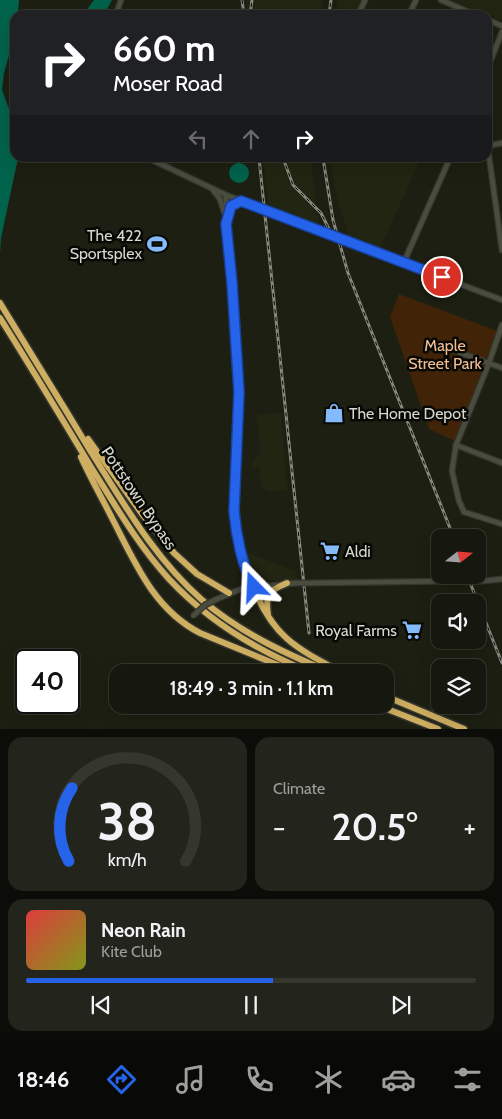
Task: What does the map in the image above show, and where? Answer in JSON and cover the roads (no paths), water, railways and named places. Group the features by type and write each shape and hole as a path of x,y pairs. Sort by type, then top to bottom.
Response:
{"highway":[{"name":"Pottstown Bypass","path":"0,303 132,518 170,568 202,600 232,622 269,646 313,664"},
{"name":"Pottstown Bypass","path":"0,318 136,537 170,580 212,618 272,655 291,664"},
{"path":"52,388 164,542 190,569 229,593"},
{"path":"68,428 82,460 148,587 160,602 186,626 226,645 275,664"},
{"path":"269,619 266,602 269,594 287,583"},
{"path":"254,587 263,610 282,635 320,664"},
{"path":"394,700 464,729"},
{"path":"394,708 443,729"},
{"path":"394,712 438,729"}],"street":[{"path":"441,0 462,9"},
{"path":"492,57 502,32"},
{"path":"156,162 241,201 502,300"},
{"path":"404,262 448,162"},
{"path":"490,162 502,250"},
{"path":"212,189 220,199 226,224"},
{"path":"226,195 226,224 239,392 234,511 237,535 249,579 254,587"},
{"path":"226,224 231,206 241,201"},
{"path":"502,325 456,445 452,471 459,501 464,512 502,524"},
{"path":"458,352 502,368"},
{"path":"456,445 502,463"},
{"path":"186,626 193,616 217,599 241,589 254,587 287,583 482,581 502,579"}],"railway":[{"path":"242,0 243,10"},
{"path":"251,10 252,0"},
{"path":"330,10 331,0"},
{"path":"259,162 309,633"},
{"path":"284,162 293,185 321,213 330,231"},
{"path":"324,162 333,220 348,273 450,529"},
{"path":"471,584 502,663"}],"place":[{"name":"The 422 Sportsplex","path":"157,244"},
{"name":"The Home Depot","path":"334,413"},
{"name":"Aldi","path":"330,551"},
{"name":"Royal Farms","path":"412,630"}],"park label":[{"name":"Maple Street Park","path":"445,354"}]}
